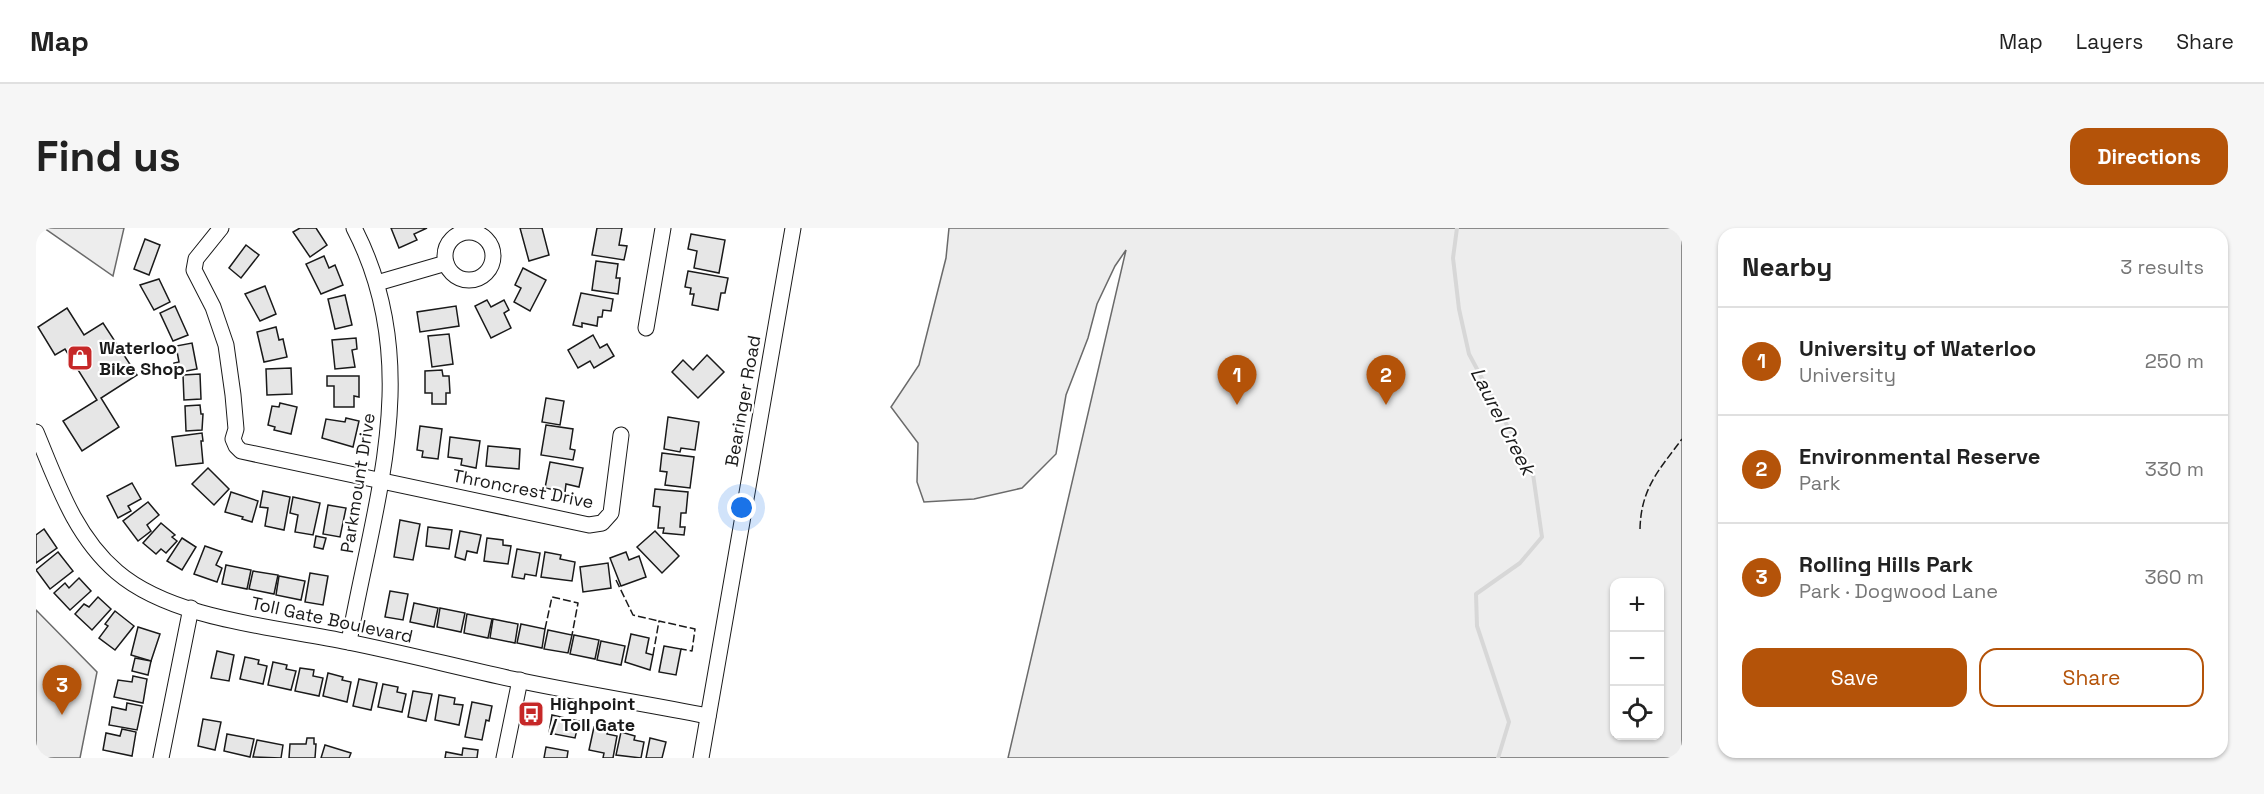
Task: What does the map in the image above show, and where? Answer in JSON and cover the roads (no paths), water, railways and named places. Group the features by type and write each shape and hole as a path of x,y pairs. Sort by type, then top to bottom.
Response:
{"street":[{"path":"221,228 196,259 194,270 213,307 226,345 236,429 233,439 236,446 241,451 267,458 382,481"},
{"name":"Parkmount Drive","path":"350,642 382,481 390,428 391,398 386,329 377,283 366,252 354,228"},
{"path":"646,328 663,228"},
{"name":"Bearinger Road","path":"701,758 793,228"},
{"path":"377,283 446,263"},
{"name":"Toll Gate Boulevard","path":"36,432 70,510 100,556 140,588 167,602 232,619 350,642 520,680 708,716"},
{"name":"Throncrest Drive","path":"382,481 589,525 602,523 611,513 621,435"},
{"path":"161,758 191,608"},
{"path":"504,758 520,680"}],"waterway":[{"name":"Laurel Creek","path":"1457,228 1453,258 1459,309 1469,354 1533,474 1542,537 1520,563 1476,594 1477,626 1509,722 1498,758"}],"place":[{"name":"Waterloo Bike Shop","path":"80,358"},
{"name":"University of Waterloo","path":"1237,405"},
{"name":"Environmental Reserve","path":"1386,405"},
{"name":"Highpoint / Toll Gate","path":"531,714"},
{"name":"Rolling Hills Park","path":"62,715"}]}
